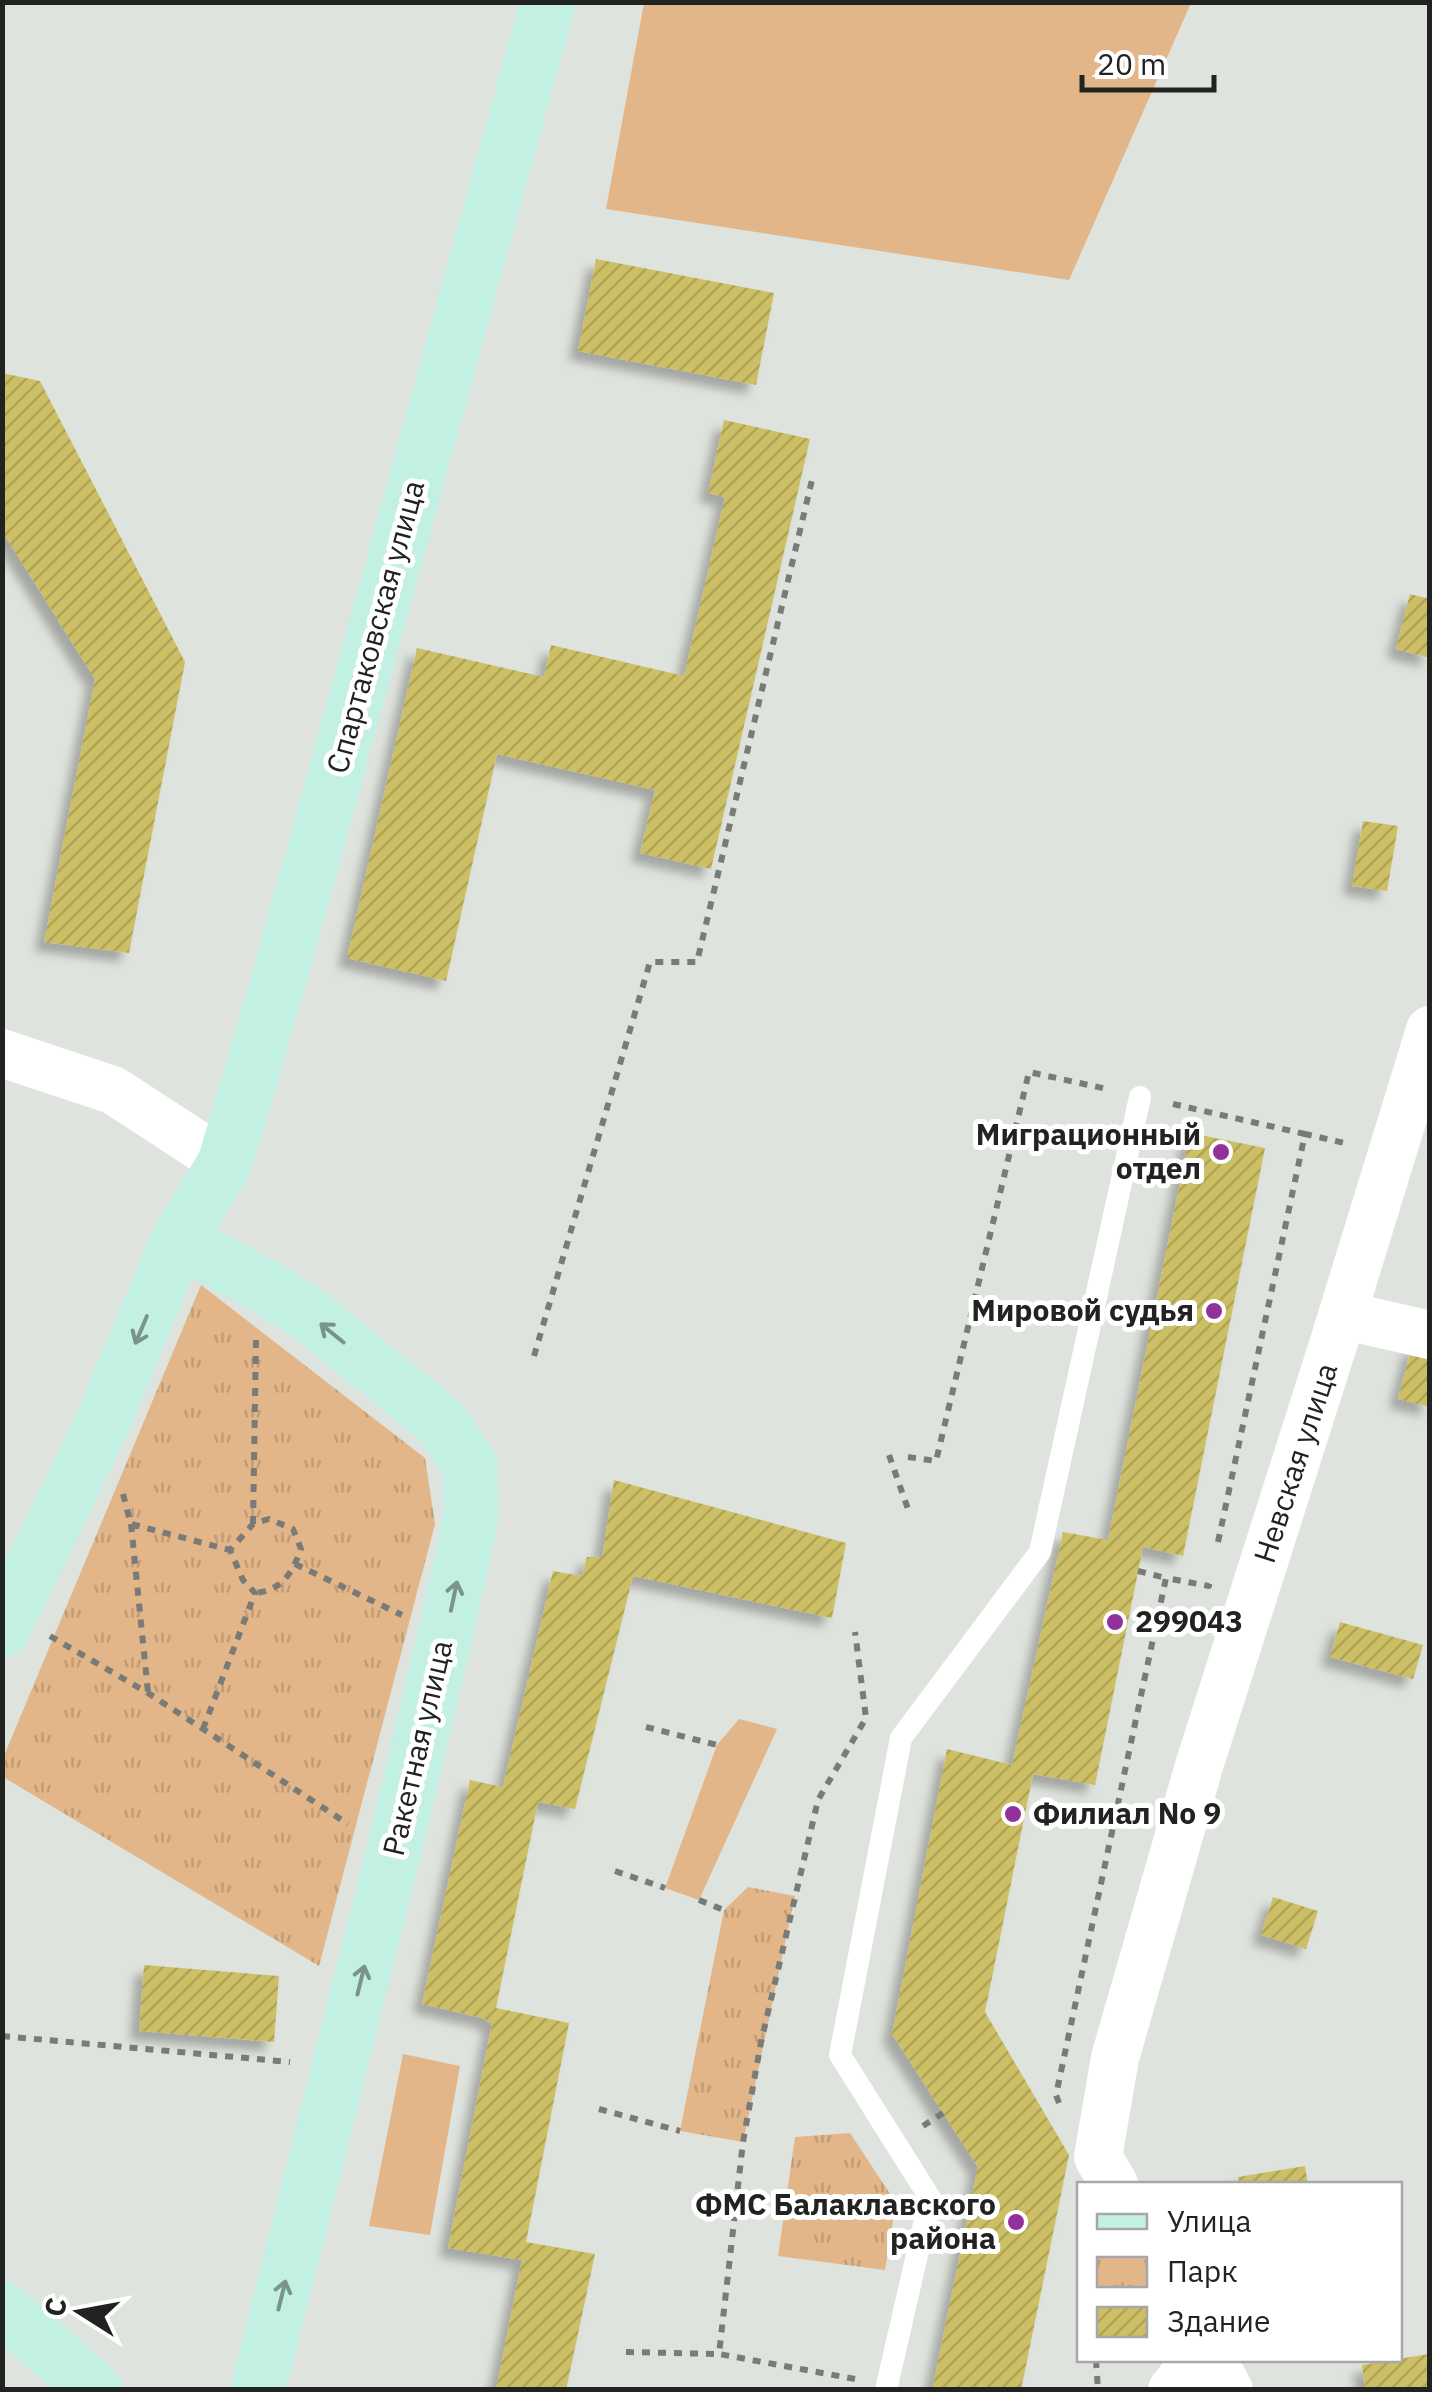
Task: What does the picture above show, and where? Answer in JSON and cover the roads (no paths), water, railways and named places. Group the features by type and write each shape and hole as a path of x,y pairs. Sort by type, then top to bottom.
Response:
{"main road":[{"name":"Спартаковская улица","path":"6,1621 103,1422 178,1240 225,1163 548,2"},
{"name":"Ракетная улица","path":"178,1240 306,1312 441,1422 470,1465 471,1517 445,1636 258,2390"},
{"path":"2,2308 96,2390"}],"street":[{"name":"Невская улица","path":"1113,2182 1098,2157 1115,2058 1199,1766 1430,1030"},
{"path":"2,1053 113,1090 225,1163"},
{"path":"1342,1315 1430,1335"},
{"path":"1172,2390 1194,2362"},
{"path":"1214,2362 1229,2390"}],"lane":[{"path":"887,2387 930,2198 840,2056 901,1738 1040,1552 1140,1096"}],"place":[{"name":"Миграционный отдел","path":"1221,1152"},
{"name":"Мировой судья","path":"1214,1311"},
{"name":"299043","path":"1115,1622"},
{"name":"Филиал No 9","path":"1013,1814"},
{"name":"ФМС Балаклавского района","path":"1016,2222"}]}
